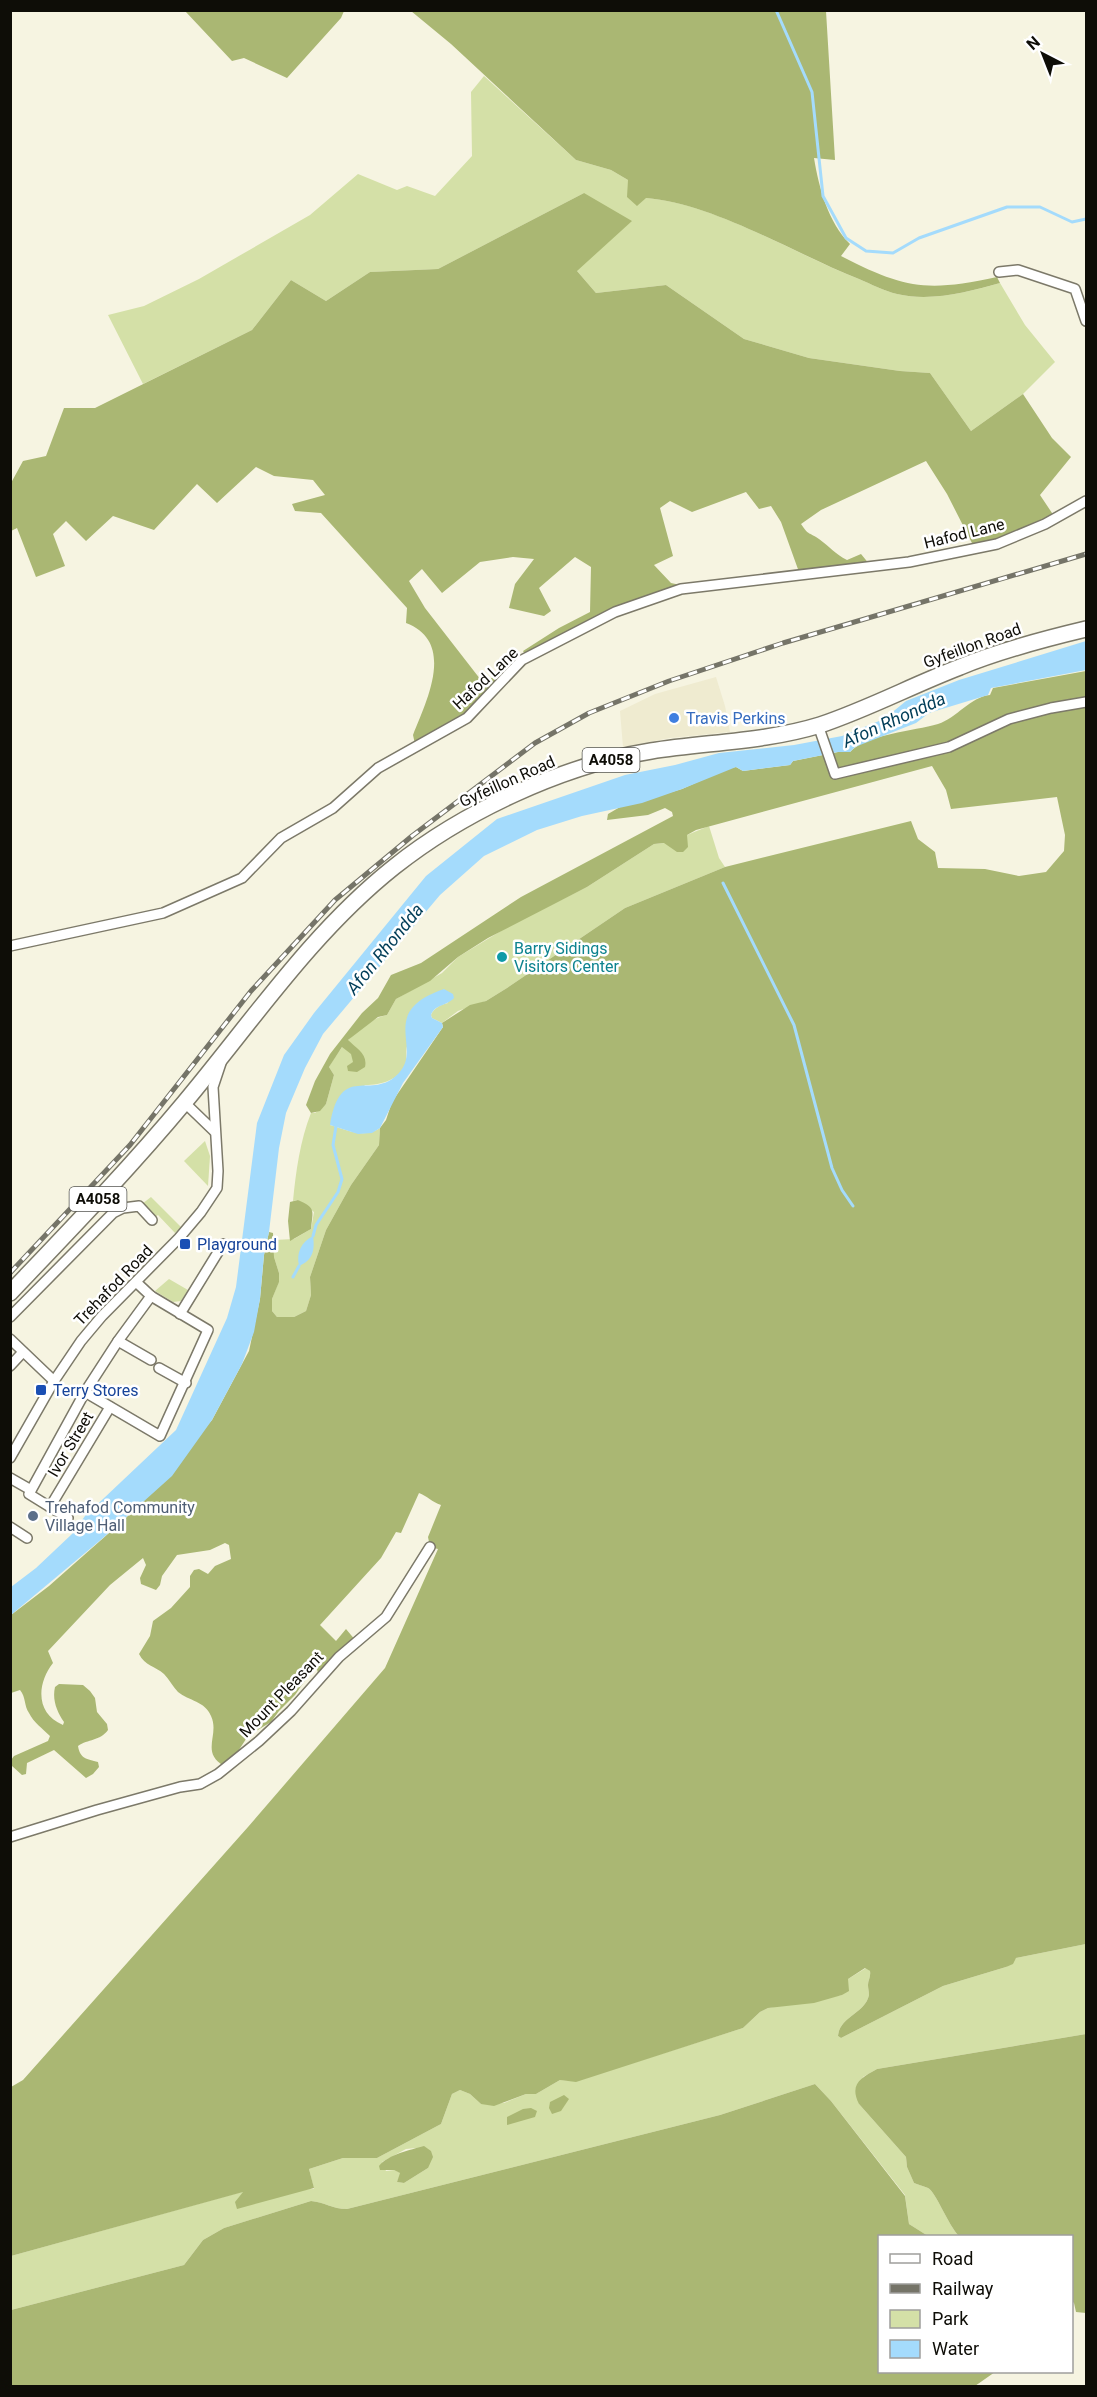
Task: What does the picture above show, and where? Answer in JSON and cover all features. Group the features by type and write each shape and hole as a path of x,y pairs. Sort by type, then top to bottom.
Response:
{"main road":[{"name":"Gyfeillon Road","path":"185,1103 302,957 365,892 424,845 482,810 531,788 610,760 647,752 820,731 857,711 963,665 1010,649 1086,629"},
{"name":"A4058","path":"10,1293 185,1103"}],"street":[{"path":"999,272 1018,270 1075,289 1086,321"},
{"name":"Hafod Lane","path":"10,946 163,913 242,878 281,838 333,808 378,768 467,718 522,660 615,612 681,589 909,562 997,544 1046,524 1086,501"},
{"path":"820,731 835,774 948,747 1009,719 1086,702"},
{"name":"Trehafod Road","path":"10,1458 54,1381 81,1341 201,1212 217,1188 213,1087 224,1053"},
{"path":"185,1103 214,1131"},
{"path":"10,1317 113,1213 123,1208 139,1206 152,1220"},
{"path":"180,1314 223,1244"},
{"path":"85,1392 160,1436 186,1383 208,1330 151,1296 136,1282"},
{"path":"30,1492 85,1392 151,1296"},
{"path":"10,1340 54,1381"},
{"path":"118,1341 151,1360"},
{"path":"10,1366 23,1352"},
{"path":"159,1368 186,1383"},
{"name":"Ivor Street","path":"50,1507 110,1407"},
{"path":"10,1478 68,1518"},
{"path":"10,1527 27,1538"},
{"name":"Mount Pleasant","path":"10,1837 180,1787 200,1784 218,1774 259,1741 291,1711 339,1657 386,1617 430,1547"}],"shaded area":[{"name":"Travis Perkins","path":"716,677 730,732 670,738 623,747 620,711 655,694"}],"green space":[{"path":"185,11 344,11 341,18 287,78 244,58 232,61"},
{"path":"411,11 826,11 835,160 814,158 830,215 850,244 841,256 883,275 917,284 952,285 997,277 1000,283 962,293 936,296 897,294 834,269 754,231 699,209 646,198 637,206 627,197 628,180 611,170 576,160 451,44"},
{"path":"484,76 576,160 611,170 628,180 646,198 699,209 726,219 834,269 897,294 936,296 962,293 1000,283 1025,325 1055,362 1023,394 971,431 930,373 809,358 744,339 666,285 596,293 577,271 584,193 438,269 370,272 326,301 291,280 252,330 143,384 108,315 144,306 199,279 310,215 358,174 397,190 407,186 435,196 472,156 471,92"},
{"path":"584,193 632,221 577,271 596,293 666,285 744,339 809,358 930,373 971,431 1023,394 1052,438 1071,457 1040,495 1054,516 996,541 974,547 947,494 926,461 821,510 801,524 808,532 843,558 847,560 861,554 870,565 799,572 781,522 771,506 759,509 746,492 692,512 670,501 660,508 673,556 654,565 671,583 680,585 526,656 523,651 590,612 591,567 575,557 539,588 551,611 544,616 509,608 515,584 534,559 513,557 480,562 442,593 422,569 409,581 425,608 484,684 512,662 515,665 459,720 415,744 413,735 434,673 434,658 430,644 421,632 406,623 407,608 321,513 295,511 292,504 325,495 313,480 274,476 256,467 217,503 197,484 154,530 113,516 86,541 66,521 53,534 65,566 36,577 17,528 11,531 11,483 23,461 46,456 64,408 95,408 252,330 291,280 326,301 370,272 438,269"},
{"path":"1086,671 1086,1944 1016,1958 1013,1964 1006,1967 943,1986 841,2038 838,2036 843,2024 867,2001 870,1971 865,1968 848,1979 849,1991 842,1995 814,2003 768,2008 760,2012 743,2028 576,2082 560,2080 536,2094 526,2094 494,2106 481,2104 470,2094 460,2090 452,2094 441,2124 377,2158 343,2158 309,2169 314,2188 237,2209 235,2202 243,2192 11,2256 11,2087 23,2080 248,1827 385,1668 438,1549 430,1547 428,1537 441,1505 419,1493 401,1533 396,1532 381,1558 320,1625 336,1641 346,1629 356,1641 319,1678 317,1669 311,1672 295,1695 271,1722 248,1736 233,1759 224,1766 213,1755 213,1723 205,1707 178,1692 161,1671 147,1663 139,1654 150,1636 153,1621 171,1608 190,1587 190,1576 194,1570 199,1569 208,1574 215,1566 231,1559 229,1545 225,1543 210,1550 177,1555 162,1576 156,1590 141,1584 140,1578 146,1565 143,1558 110,1585 48,1651 53,1663 44,1680 43,1706 54,1720 63,1725 64,1722 55,1701 55,1687 59,1684 83,1685 90,1691 95,1698 97,1712 107,1724 108,1730 105,1734 78,1746 82,1756 98,1762 99,1767 86,1778 54,1750 27,1763 26,1774 22,1775 12,1766 11,1760 14,1756 48,1741 50,1736 31,1717 20,1690 11,1693 11,1615 49,1586 126,1518 212,1420 249,1351 260,1299 264,1255 269,1232 273,1233 274,1257 279,1273 279,1282 272,1299 272,1311 277,1317 294,1317 306,1311 311,1295 310,1277 326,1230 351,1185 379,1145 380,1128 386,1120 392,1102 443,1027 442,1023 470,1005 486,1001 507,988 625,908 725,867 911,821 918,839 935,852 938,868 985,869 1019,876 1046,872 1064,851 1065,835 1057,797 951,809 946,790 932,766 696,830 687,835 688,847 683,852 677,852 664,843 654,844 587,887 488,938 458,957 430,981 396,999 387,1015 378,1017 348,1040 365,1058 365,1067 357,1072 348,1071 347,1066 353,1062 351,1054 342,1047 329,1067 334,1075 326,1104 320,1111 311,1113 306,1105 315,1081 330,1054 362,1013 378,998 391,975 421,963 521,897 673,816 672,812 665,808 648,815 607,820 608,814 620,807 682,789 729,768 736,767 743,771 790,765 793,761 838,752 850,752 879,737 945,721 970,703 990,695 993,688"},
{"path":"709,826 719,858 725,867 625,908 507,988 486,1001 458,1011 442,1023 432,1018 431,1015 438,1007 448,1003 444,989 412,1037 407,1048 406,1062 400,1073 390,1080 365,1085 330,1125 362,1133 380,1128 379,1145 351,1185 326,1230 310,1277 311,1295 306,1311 294,1317 277,1317 272,1311 272,1299 279,1281 274,1257 274,1240 294,1239 311,1229 314,1212 298,1200 293,1201 299,1156 311,1113 315,1113 326,1104 334,1075 329,1067 346,1042 361,1028 387,1015 396,999 442,973 458,957 514,923 587,887 654,844 687,841 687,835"},
{"path":"205,1141 210,1156 208,1186 184,1161"},
{"path":"151,1197 181,1227 175,1233 158,1215 155,1217 142,1204"},
{"path":"298,1200 312,1210 311,1229 290,1241 288,1221 290,1202"},
{"path":"169,1279 188,1290 181,1301 173,1302 155,1291"},
{"path":"1086,1944 1086,2034 877,2069 863,2077 859,2104 906,2157 907,2167 914,2183 931,2191 958,2235 926,2235 909,2224 905,2195 815,2084 720,2115 347,2209 311,2201 224,2228 203,2240 184,2265 11,2310 11,2256 245,2191 314,2189 309,2169 343,2158 377,2158 441,2124 452,2094 460,2090 470,2094 481,2104 504,2103 526,2094 536,2094 560,2080 576,2081 743,2028 760,2012 768,2008 842,1995 848,1979 866,1968 870,1971 867,2001 843,2024 838,2036 841,2038 943,1986 1006,1967 1016,1958","holes":["416,2148 428,2168 404,2183 397,2182 401,2173 394,2170 386,2171 382,2162 406,2149"]},
{"path":"1086,2034 1086,2313 1076,2312 1073,2302 1073,2235 958,2235 931,2191 914,2183 907,2167 906,2157 859,2104 855,2091 858,2082 877,2069"},
{"path":"815,2084 831,2101 905,2196 909,2224 926,2235 878,2235 878,2373 994,2373 975,2386 11,2386 11,2310 184,2265 203,2240 224,2228 311,2201 347,2209 720,2115"},
{"path":"564,2095 569,2099 561,2111 552,2114 549,2108 550,2102"},
{"path":"531,2108 537,2111 535,2117 507,2125 507,2117 523,2109"},
{"path":"424,2146 431,2151 433,2157 428,2168 404,2183 397,2182 400,2173 394,2170 380,2170 379,2166 388,2158"}],"water":[{"name":"Afon Rhondda","path":"1086,641 1086,670 991,688 988,695 929,713 916,723 855,747 850,752 838,752 793,761 790,765 743,771 736,767 642,803 582,816 537,830 484,856 440,895 323,1034 305,1068 286,1113 279,1148 254,1332 242,1364 212,1420 172,1476 103,1538 11,1615 11,1587 36,1568 72,1534 85,1516 176,1430 227,1318 236,1287 257,1123 284,1055 314,1013 426,876 497,819 625,775 719,753 794,745 842,736 884,719 906,701 959,680"},
{"path":"444,989 453,994 454,998 435,1009 431,1015 432,1018 442,1023 443,1027 403,1083 380,1128 372,1133 358,1134 330,1125 335,1105 341,1094 349,1088 378,1085 399,1073 405,1063 407,1052 405,1030 412,1008 424,998"},
{"path":"313,1236 312,1254 299,1266 300,1248"}],"waterway":[{"path":"776,10 812,92 823,196 846,238 866,251 893,253 919,238 1007,207 1040,207 1072,222 1086,219"},
{"path":"723,883 794,1025 832,1168 842,1190 853,1206"},
{"path":"313,1236 316,1225 338,1192 342,1179 333,1145 336,1126"},
{"path":"293,1277 299,1266"}],"railway":[{"path":"10,1273 130,1145 251,991 335,900 412,836 535,743 589,713 669,681 783,643 1086,554"}],"place":[{"name":"Travis Perkins","path":"674,718"},
{"name":"Barry Sidings Visitors Center","path":"502,957"},
{"name":"Playground","path":"185,1244"},
{"name":"Terry Stores","path":"41,1390"},
{"name":"Trehafod Community Village Hall","path":"33,1516"}]}
